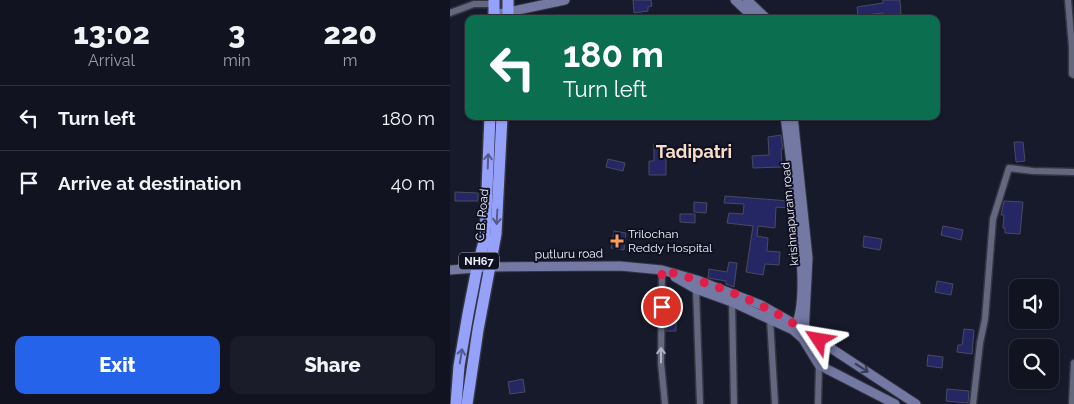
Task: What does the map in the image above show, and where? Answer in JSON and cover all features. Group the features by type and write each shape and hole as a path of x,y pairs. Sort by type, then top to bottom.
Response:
{"highway":[{"path":"507,0 508,15"},
{"name":"NH67","path":"456,404 460,366 477,268 485,238 490,120"},
{"name":"C.B. Road","path":"468,404 496,234 502,120"}],"main road":[{"path":"506,15 494,9 507,0"},
{"path":"512,15 565,0"},
{"path":"735,0 751,15"},
{"path":"747,0 763,15"},
{"name":"krishnapuram road","path":"785,120 801,258 802,295 795,328"},
{"name":"krishnapuram road","path":"794,120 808,258 804,335"},
{"name":"putluru road","path":"450,270 490,267 620,266 662,270"},
{"path":"662,270 697,280 761,305 902,400 916,404"},
{"path":"662,270 696,289 795,328"},
{"path":"804,335 818,365 895,404"}],"street":[{"path":"1068,0 1072,74 1074,75"},
{"path":"450,14 474,4 494,9"},
{"path":"973,404 980,343 986,319 993,219 1009,168 1033,171 1074,172"},
{"path":"662,270 661,363 664,404"},
{"path":"696,289 700,404"},
{"path":"732,302 734,404"},
{"path":"770,319 775,404"},
{"path":"1072,404 1074,363"},
{"path":"818,365 818,404"}],"building":[{"path":"633,0 651,0 652,6 648,7 648,11 634,13"},
{"path":"883,0 900,0 901,14 858,15 857,7 883,3"},
{"path":"781,135 783,149 781,149 782,167 753,168 752,156 769,155 768,137"},
{"path":"1014,142 1023,142 1025,161 1016,162"},
{"path":"654,144 666,144 666,175 649,175 649,161 654,161"},
{"path":"608,159 625,163 623,171 606,167"},
{"path":"455,192 478,193 478,201 455,201"},
{"path":"725,196 789,201 788,208 776,207 775,228 758,226 757,236 768,238 767,251 780,252 779,265 765,264 763,275 746,272 753,226 727,223 729,213 743,214 744,204 724,203"},
{"path":"1004,201 1023,202 1020,234 1005,233 1005,228 1003,228 1004,215 1001,215"},
{"path":"694,202 707,203 706,213 694,212"},
{"path":"680,214 695,214 695,223 680,222"},
{"path":"943,226 963,230 961,240 941,235"},
{"path":"614,231 626,233 624,250 611,248"},
{"path":"864,236 882,239 880,250 863,247"},
{"path":"729,262 737,263 734,287 726,284 726,281 708,278 709,269 727,272"},
{"path":"937,281 953,284 951,295 935,292"},
{"path":"667,304 676,304 676,331 666,331"},
{"path":"964,329 974,330 972,354 957,352 958,345 962,345"},
{"path":"928,355 943,357 942,368 927,366"},
{"path":"523,379 525,392 510,394 508,382"},
{"path":"947,389 969,391 968,403 946,401"}],"place":[{"name":"Trilochan Reddy Hospital","path":"617,241"}],"district":[{"name":"Tadipatri","path":"694,152"}],"route":[{"path":"662,307 662,270 697,280 761,305 819,340"}]}
